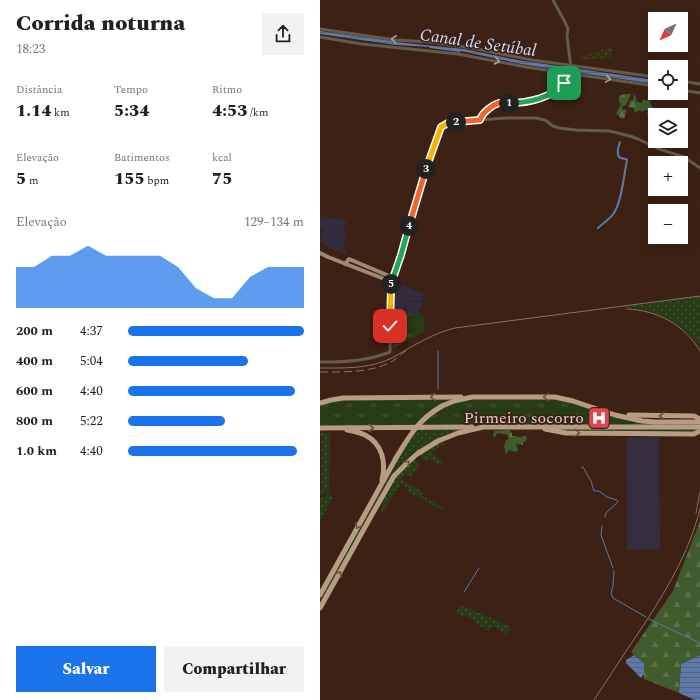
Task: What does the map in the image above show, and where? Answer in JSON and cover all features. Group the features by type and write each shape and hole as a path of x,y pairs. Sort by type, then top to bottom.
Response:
{"highway":[{"path":"320,595 396,458 415,428 426,417 442,406 454,401 472,397"},
{"path":"320,402 343,398 560,398 642,421 700,427"},
{"path":"610,413 634,416 694,416 700,420"},
{"path":"320,428 639,427 670,425 700,420"},
{"path":"320,608 394,476 417,454 438,441 458,433 483,427"},
{"path":"539,427 566,433 694,434 700,431"},
{"path":"628,434 639,427"},
{"path":"332,428 365,434 378,446 382,455 384,472 378,492"}],"main road":[{"path":"320,253 345,264 393,280"},
{"path":"345,264 349,259 393,280"}],"street":[{"path":"479,120 482,115 498,104 528,102 538,99 561,87 570,69 567,36 568,27 553,0"},
{"path":"320,29 395,40 430,42 472,48 648,85"},
{"path":"320,37 362,44 458,54 526,67 570,69 648,76"},
{"path":"688,82 700,84"},
{"path":"688,91 700,93"},
{"path":"320,362 348,362 362,360 384,355 390,352 391,289 393,280 427,166 441,127 448,123 467,120 533,117 542,119 553,126 560,128 615,131 684,157 700,168"}],"shaded area":[{"path":"320,216 346,221 344,231 347,234 343,250 346,251 346,255 333,249 320,240 323,229 320,231"},
{"path":"397,283 423,294 423,301 405,301 405,312 393,311 393,293 395,293"},
{"path":"406,302 423,302 422,309 419,309 419,314 406,314"},
{"path":"659,437 660,549 627,550 626,438"}],"green space":[{"path":"631,94 626,105 623,106 622,109 627,110 624,119 620,118 616,114 621,104 619,102 619,97"},
{"path":"634,94 636,101 642,103 643,99 646,101 649,100 652,107 656,108 648,108 648,111 646,110 642,112 640,110 634,112 634,108 628,107 630,101 633,100"},
{"path":"700,296 700,348 690,335 671,320 645,310 621,307"},
{"path":"391,314 423,314 425,331 392,349"},
{"path":"423,315 424,329 395,333 394,316"},
{"path":"556,399 659,425 320,425 320,404 335,400"},
{"path":"553,428 700,429 698,432 566,433"},
{"path":"416,429 462,429 445,435 427,445 384,488 320,604 320,599"},
{"path":"509,430 512,433 512,436 521,437 521,440 522,436 526,436 527,439 523,442 523,445 516,444 518,450 516,452 508,450 506,454 504,446 506,440 508,440 508,435 497,433 496,436 493,437 494,431"},
{"path":"320,433 330,433 329,493 320,494 320,490 322,490 322,436"},
{"path":"439,443 448,443 431,452 443,461 440,466 429,459 426,462 423,460 420,455 425,450"},
{"path":"414,458 420,463 412,477 406,474 402,480 423,492 421,495 444,508 442,510 407,491 409,488 401,484 380,516 384,498 397,475"},
{"path":"327,494 331,494 333,498 320,521 320,498"},
{"path":"700,521 700,655 681,664 679,693 644,679 644,663 631,652 673,591"},
{"path":"460,605 511,627 507,634 492,626 489,631 473,622 474,620 456,613"}],"sand":[{"path":"612,46 613,57 582,60 581,57"}],"water":[{"path":"320,31 406,43 464,49 517,60 648,79 648,83 521,64 461,51 431,47 396,45 320,34"},
{"path":"634,655 644,663 644,674 641,678 626,663 626,660"},
{"path":"700,655 700,700 695,700 679,693 681,664"}],"waterway":[{"name":"Canal de Setúbal","path":"430,47 460,51"},
{"path":"598,228 614,213 621,195 627,160 620,158 618,155 620,142"},
{"path":"438,351 438,389"},
{"path":"582,467 591,481 594,491 599,491 607,497 617,500 618,502 606,513 605,517"},
{"path":"602,526 601,535 613,568"},
{"path":"464,592 479,568"},
{"path":"614,571 611,593 613,598 646,617"},
{"path":"649,619 700,643"}],"tram line":[{"path":"320,368 352,368 377,364 431,336 455,328 700,296"},
{"path":"627,309 649,312 669,321 686,334 700,351"},
{"path":"696,513 700,492"},
{"path":"594,700 668,586 690,541 700,509"}],"railway":[{"path":"320,372 356,371 383,366 406,351"}],"place":[{"name":"Pirmeiro socorro","path":"599,418"}],"route":[{"path":"390,326 392,282 427,166 441,127 448,123 467,120 480,120 482,115 498,104 532,101 556,90 564,83"}]}
